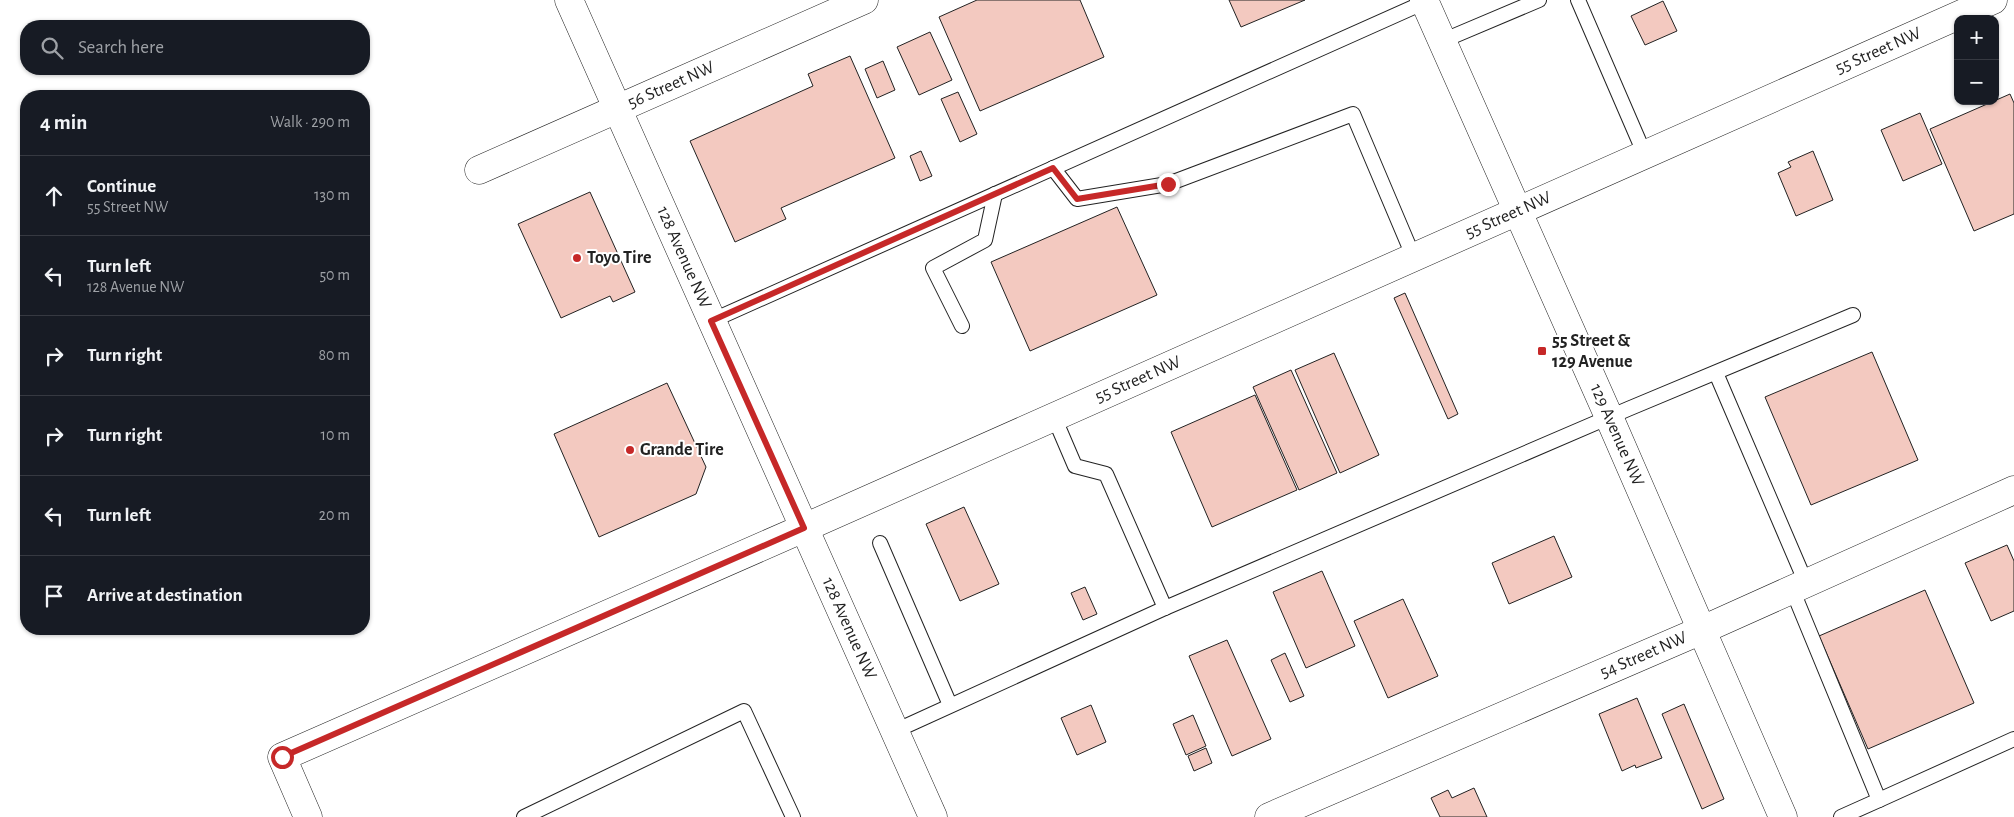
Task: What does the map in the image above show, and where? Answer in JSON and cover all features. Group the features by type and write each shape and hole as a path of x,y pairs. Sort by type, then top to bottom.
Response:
{"street":[{"name":"128 Avenue NW","path":"568,0 933,817"},
{"name":"56 Street NW","path":"479,170 864,0"},
{"name":"55 Street NW","path":"308,817 282,757 804,528 1993,0"},
{"name":"129 Avenue NW","path":"1424,1 1609,417 1783,817"},
{"name":"54 Street NW","path":"1270,817 1702,630 2014,490"}],"lane":[{"path":"1442,41 1539,0"},
{"path":"1578,0 1645,155"},
{"path":"711,321 1424,1"},
{"path":"1053,168 1077,199 1168,184 1353,114 1414,258"},
{"path":"962,326 933,268 985,240 995,194"},
{"path":"895,732 950,705 1165,608 1609,417 1853,315"},
{"path":"1716,372 1879,800"},
{"path":"1054,417 1075,466 1106,474 1165,608"},
{"path":"880,543 950,705"},
{"path":"524,817 744,711 793,817"},
{"path":"1841,817 2014,739"}],"building":[{"path":"977,0 1080,0 1104,57 980,111 939,17"},
{"path":"1229,0 1305,0 1241,27"},
{"path":"1663,1 1677,31 1645,45 1631,16"},
{"path":"930,32 952,80 919,95 897,47"},
{"path":"850,56 895,158 781,208 786,219 735,242 690,141 813,86 808,74"},
{"path":"883,61 895,90 877,98 865,69"},
{"path":"958,92 977,134 960,142 941,99"},
{"path":"2010,94 2014,103 2014,214 1974,231 1930,129 1985,105 1999,105 1999,99"},
{"path":"1920,113 1942,164 1903,181 1881,130"},
{"path":"921,151 932,176 920,181 910,156"},
{"path":"1813,151 1833,200 1796,216 1778,173 1791,167 1788,162"},
{"name":"Toyo Tire","path":"590,192 635,292 613,302 610,296 561,318 518,224"},
{"path":"1117,207 1157,295 1030,351 991,262"},
{"path":"1405,293 1458,414 1448,419 1394,298"},
{"path":"1872,352 1918,460 1811,505 1765,397"},
{"path":"1334,353 1379,455 1340,473 1295,370"},
{"path":"1291,370 1337,473 1299,490 1253,387"},
{"name":"Grande Tire","path":"667,383 706,467 696,494 599,537 554,434"},
{"path":"1255,395 1297,490 1212,527 1171,432"},
{"path":"964,507 999,584 960,601 926,524"},
{"path":"1554,536 1572,577 1509,604 1492,563"},
{"path":"2007,545 2014,561 2014,611 1991,621 1965,563"},
{"path":"1322,571 1355,646 1306,668 1273,592"},
{"path":"1085,587 1097,614 1083,620 1071,593"},
{"path":"1925,590 1974,703 1868,749 1819,636"},
{"path":"1403,599 1438,676 1388,698 1354,621"},
{"path":"1227,640 1271,739 1232,756 1189,656"},
{"path":"1285,653 1304,696 1290,702 1271,660"},
{"path":"1637,698 1662,758 1636,768 1635,765 1622,771 1599,714"},
{"path":"1684,704 1724,799 1702,809 1662,714"},
{"path":"1091,705 1106,742 1077,755 1061,718"},
{"path":"1193,715 1206,746 1186,755 1173,724"},
{"path":"1206,748 1212,763 1194,771 1188,756"},
{"path":"1474,788 1487,817 1440,817 1431,798 1448,790 1452,798"}],"place":[{"name":"Toyo Tire","path":"577,258"},
{"name":"55 Street & 129 Avenue","path":"1542,351"},
{"name":"Grande Tire","path":"630,450"}],"route":[{"path":"282,757 804,528 711,321 1053,168 1077,199 1168,184"}]}
